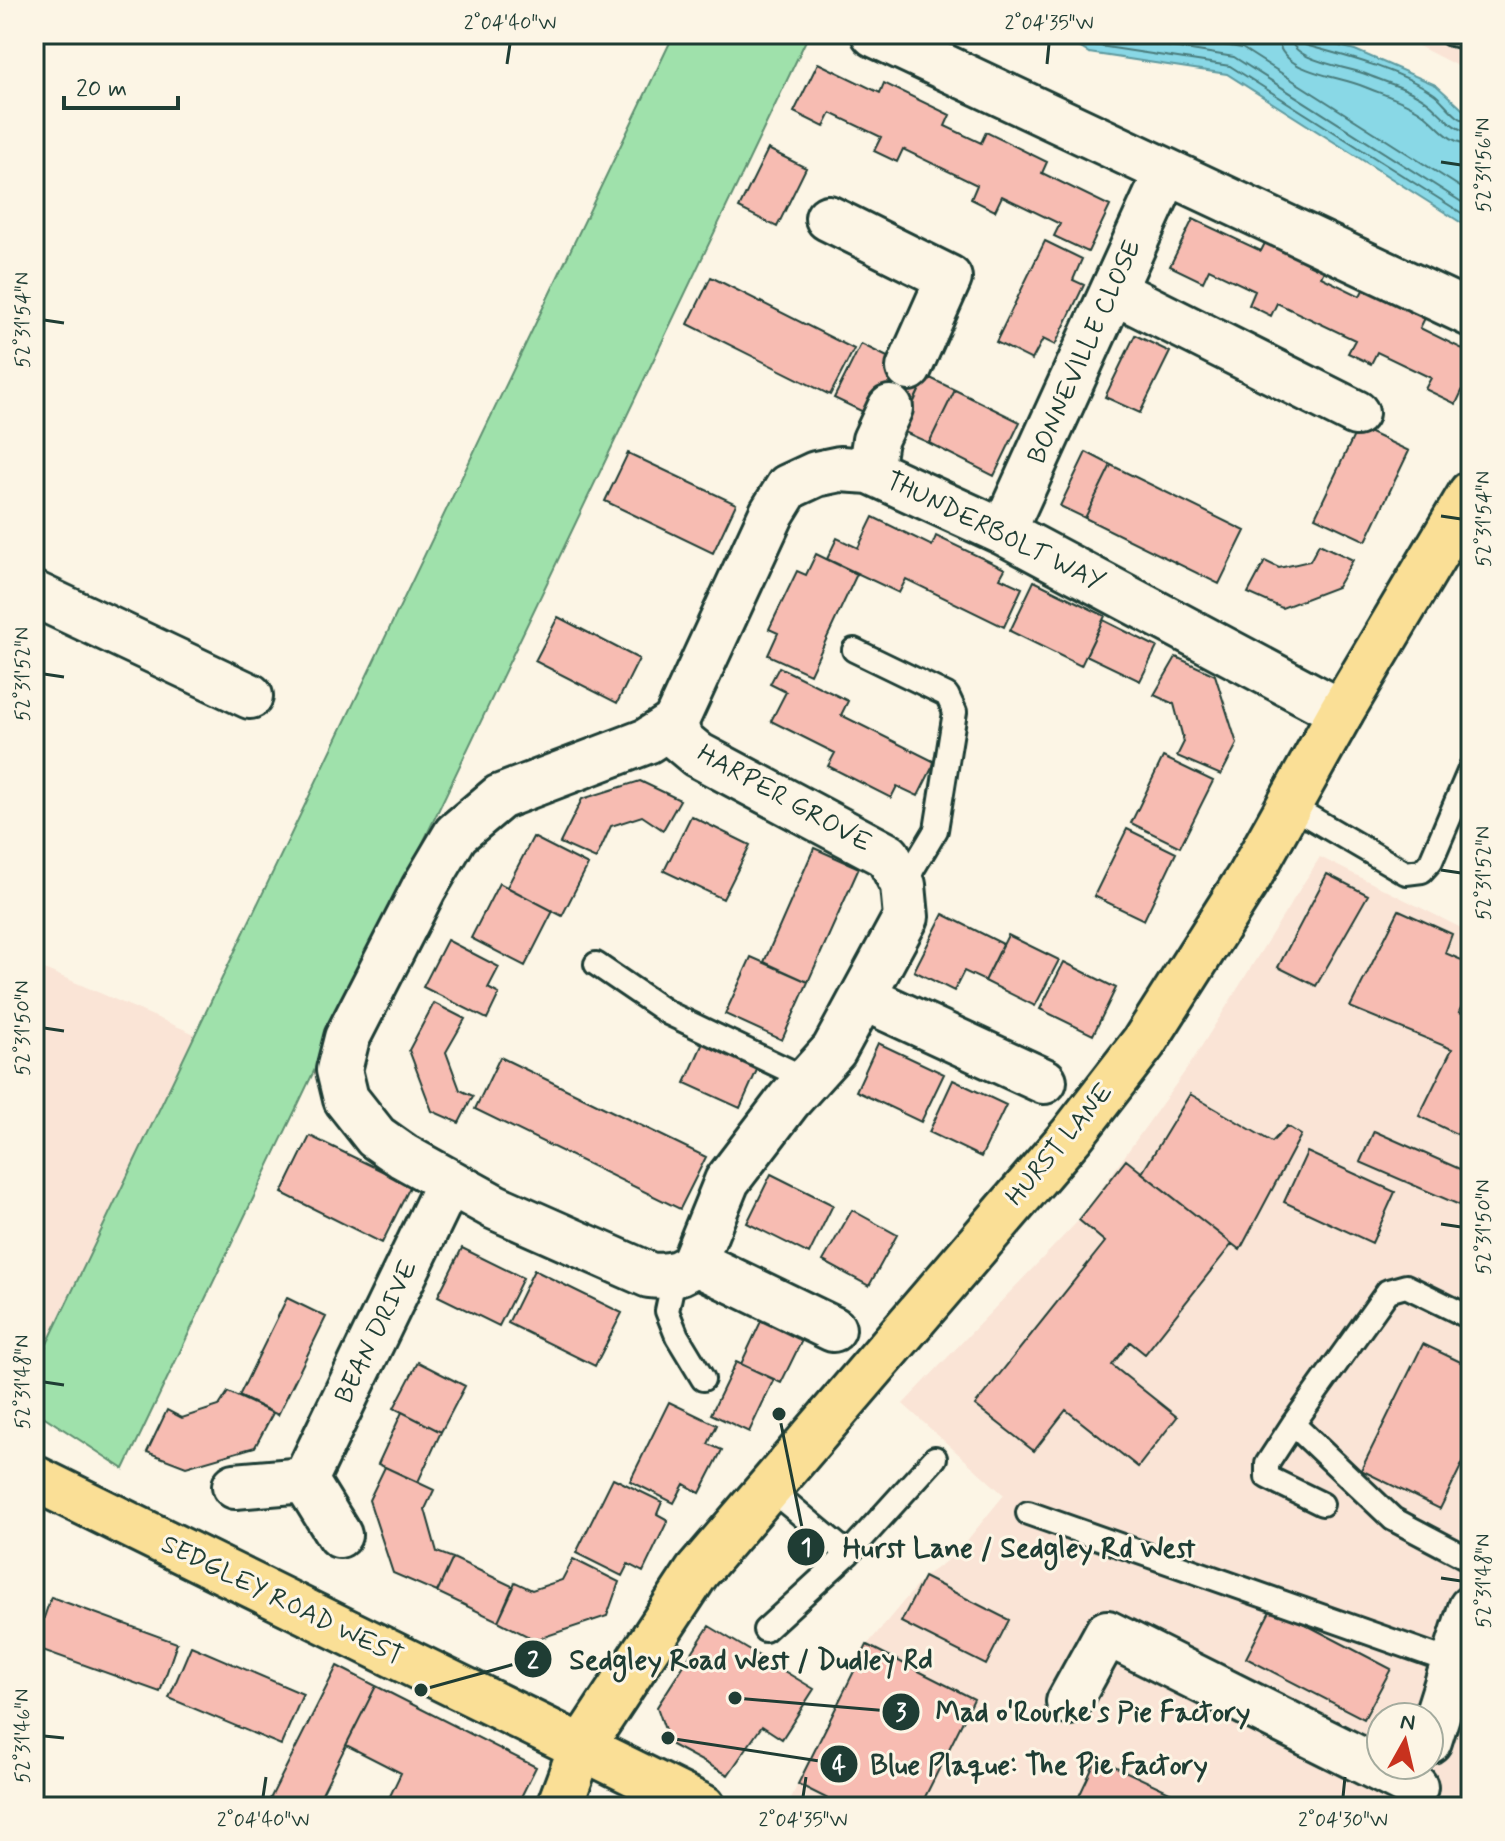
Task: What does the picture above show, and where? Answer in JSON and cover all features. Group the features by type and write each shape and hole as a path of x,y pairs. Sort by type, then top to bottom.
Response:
{"main road":[{"name":"HURST LANE","path":"559,1807 581,1748 697,1572 1072,1135 1144,1042 1249,877 1341,712 1471,493"},
{"name":"SEDGLEY ROAD WEST","path":"35,1483 703,1807"}],"street":[{"path":"874,34 1471,314"},
{"name":"BONNEVILLE CLOSE","path":"1003,532 1167,172"},
{"path":"828,218 949,278 909,368"},
{"path":"1113,291 1356,413"},
{"path":"870,471 875,440 890,408"},
{"name":"THUNDERBOLT WAY","path":"675,723 772,513 788,487 816,474 840,469 870,471 1003,532 1341,712"},
{"path":"34,594 250,696"},
{"name":"HARPER GROVE","path":"684,1267 663,1277 649,1275 448,1184 376,1137 346,1099 339,1070 347,1038 424,888 456,834 500,797 647,741 675,723 680,740 698,755 888,856 903,885"},
{"path":"833,1329 684,1267 727,1181 746,1152 834,1050 864,998 906,917 903,885"},
{"path":"864,998 1044,1081"},
{"name":"BEAN DRIVE","path":"305,1480 448,1184"},
{"path":"235,1486 305,1480 339,1535"},
{"path":"1441,1701 1471,1608"},
{"path":"1069,1702 1107,1633 1416,1786"}],"lane":[{"path":"1451,34 1471,38"},
{"path":"854,650 947,695 955,712 936,830 903,885"},
{"path":"1289,805 1406,873 1422,871 1431,861 1471,767"},
{"path":"596,964 668,1013 809,1080"},
{"path":"684,1267 667,1311 677,1336 703,1379"},
{"path":"1322,1504 1267,1477 1267,1464 1388,1291 1406,1286 1471,1318"},
{"path":"1293,1424 1393,1519 1471,1560"},
{"path":"765,1630 848,1554 935,1458"},
{"path":"769,1488 848,1554"},
{"path":"1028,1513 1452,1662"}],"shaded area":[{"path":"1395,34 1471,34 1471,73"},
{"path":"1320,857 1471,933 1471,1807 804,1807 790,1800 867,1645 924,1577 956,1554 1004,1495 903,1404 1079,1220 1191,1063"},
{"path":"34,966 197,1035 34,1371"}],"green space":[{"path":"674,34 809,34 124,1469 34,1410 34,1371"}],"water":[{"path":"1058,34 1293,34 1355,50 1436,85 1471,117 1471,229 1227,74 1089,53"}],"building":[{"path":"818,63 880,93 884,83 950,115 945,126 981,143 986,132 1047,162 1042,173 1110,206 1088,252 1054,236 1060,224 1002,196 995,211 971,199 977,185 903,149 897,162 874,151 881,137 831,113 824,127 794,112"},
{"path":"768,149 806,168 777,227 739,208"},
{"path":"1193,219 1261,251 1267,239 1326,267 1321,277 1360,296 1365,286 1426,316 1420,328 1471,353 1471,372 1456,404 1425,389 1431,378 1377,352 1371,364 1348,353 1355,340 1277,303 1271,316 1249,305 1255,291 1209,269 1203,282 1170,266"},
{"path":"1045,241 1082,259 1073,280 1084,285 1055,345 1043,339 1032,360 996,342"},
{"path":"711,277 854,349 830,395 688,324"},
{"path":"1135,335 1170,352 1140,413 1105,397"},
{"path":"861,344 926,376 907,417 876,418 834,398"},
{"path":"926,376 955,390 929,443 900,430"},
{"path":"955,390 1020,422 994,476 929,443"},
{"path":"1358,427 1409,451 1366,541 1315,517"},
{"path":"1086,452 1111,465 1085,518 1060,506"},
{"path":"628,453 736,504 713,553 605,501"},
{"path":"1111,465 1245,531 1219,584 1085,518"},
{"path":"873,517 932,546 936,536 1005,569 1000,578 1022,588 1004,627 906,579 899,593 827,559 837,538 858,548"},
{"path":"1319,544 1353,560 1337,587 1282,608 1248,593 1265,561 1279,568 1310,561"},
{"path":"816,554 857,574 810,674 768,655 778,633 769,629 797,571 806,575"},
{"path":"1034,581 1105,616 1081,666 1010,631"},
{"path":"558,617 639,659 617,703 535,661"},
{"path":"1103,620 1157,647 1140,681 1086,655"},
{"path":"1176,657 1215,675 1237,744 1221,775 1177,756 1184,742 1174,704 1154,695"},
{"path":"779,667 848,701 841,715 935,762 918,796 897,786 891,798 828,766 835,753 771,721 786,692 770,684"},
{"path":"1163,757 1213,781 1180,847 1131,823"},
{"path":"640,781 680,800 663,830 642,816 611,826 596,859 560,843 582,799"},
{"path":"691,816 750,845 723,899 664,871"},
{"path":"1127,829 1176,853 1144,920 1094,896"},
{"path":"533,837 588,865 562,916 507,887"},
{"path":"814,848 859,868 808,982 764,962"},
{"path":"1327,874 1368,895 1316,986 1278,967"},
{"path":"499,883 553,911 525,966 471,938"},
{"path":"1399,910 1452,934 1445,953 1471,964 1471,987 1459,1012 1471,1016 1471,1141 1419,1116 1452,1049 1350,1007"},
{"path":"943,914 1003,944 985,981 964,971 954,991 914,971"},
{"path":"1008,935 1059,960 1035,1006 985,981"},
{"path":"447,940 499,967 488,988 499,994 487,1019 423,987"},
{"path":"751,957 808,982 782,1040 725,1014"},
{"path":"1064,962 1116,988 1093,1035 1040,1009"},
{"path":"434,1003 465,1019 446,1052 460,1090 473,1096 459,1123 432,1111 409,1050"},
{"path":"706,1036 761,1061 740,1108 685,1083"},
{"path":"878,1043 944,1074 921,1122 856,1091"},
{"path":"500,1057 706,1157 680,1209 475,1109"},
{"path":"953,1080 1006,1105 981,1157 929,1132"},
{"path":"1190,1094 1272,1142 1287,1126 1301,1135 1240,1250 1142,1173"},
{"path":"1374,1131 1471,1174 1471,1210 1360,1162"},
{"path":"310,1136 411,1185 382,1243 282,1193"},
{"path":"1307,1152 1395,1192 1372,1243 1284,1202"},
{"path":"1126,1160 1232,1244 1145,1354 1130,1342 1112,1365 1177,1417 1138,1467 1066,1410 1034,1451 975,1405 1105,1242 1079,1220"},
{"path":"771,1174 833,1205 809,1254 747,1223"},
{"path":"852,1210 897,1235 869,1286 823,1261"},
{"path":"462,1248 523,1278 499,1326 438,1296"},
{"path":"534,1270 622,1313 595,1366 508,1323"},
{"path":"287,1298 326,1317 278,1415 239,1396"},
{"path":"763,1317 804,1336 781,1383 741,1364"},
{"path":"1423,1344 1471,1367 1471,1446 1440,1509 1361,1470"},
{"path":"418,1362 465,1386 441,1432 394,1408"},
{"path":"736,1362 774,1379 749,1432 711,1414"},
{"path":"228,1392 273,1413 255,1447 186,1467 147,1452 167,1410 182,1418 219,1406"},
{"path":"669,1402 717,1425 708,1444 722,1450 700,1493 684,1484 674,1503 630,1481"},
{"path":"402,1412 441,1432 418,1482 378,1464"},
{"path":"385,1467 434,1490 425,1509 437,1552 453,1558 437,1592 393,1573 369,1500"},
{"path":"613,1478 662,1502 657,1514 668,1520 643,1572 628,1564 622,1576 576,1553"},
{"path":"453,1558 514,1587 498,1621 437,1592"},
{"path":"573,1559 619,1582 607,1616 535,1640 498,1621 515,1582 532,1590 562,1580"},
{"path":"924,1577 1009,1620 986,1665 901,1622"},
{"path":"51,1597 177,1643 160,1692 34,1647"},
{"path":"1272,1607 1391,1669 1374,1701 1365,1701 1364,1719 1246,1658"},
{"path":"709,1626 814,1689 782,1739 762,1726 728,1775 670,1744 657,1707"},
{"path":"867,1645 974,1699 920,1807 844,1807 798,1784"},
{"path":"191,1646 303,1694 281,1745 169,1698"},
{"path":"337,1666 376,1686 315,1807 281,1807 269,1801"},
{"path":"376,1686 536,1767 516,1807 411,1807 390,1796 401,1773 346,1745"},
{"path":"1097,1758 1191,1802 1189,1807 1074,1807"}],"place":[{"name":"Hurst Lane / Sedgley Rd West","path":"779,1414"},
{"name":"Sedgley Road West / Dudley Rd","path":"421,1690"},
{"name":"Mad o'Rourke's Pie Factory","path":"735,1698"},
{"name":"Blue Plaque: The Pie Factory","path":"668,1738"}]}
